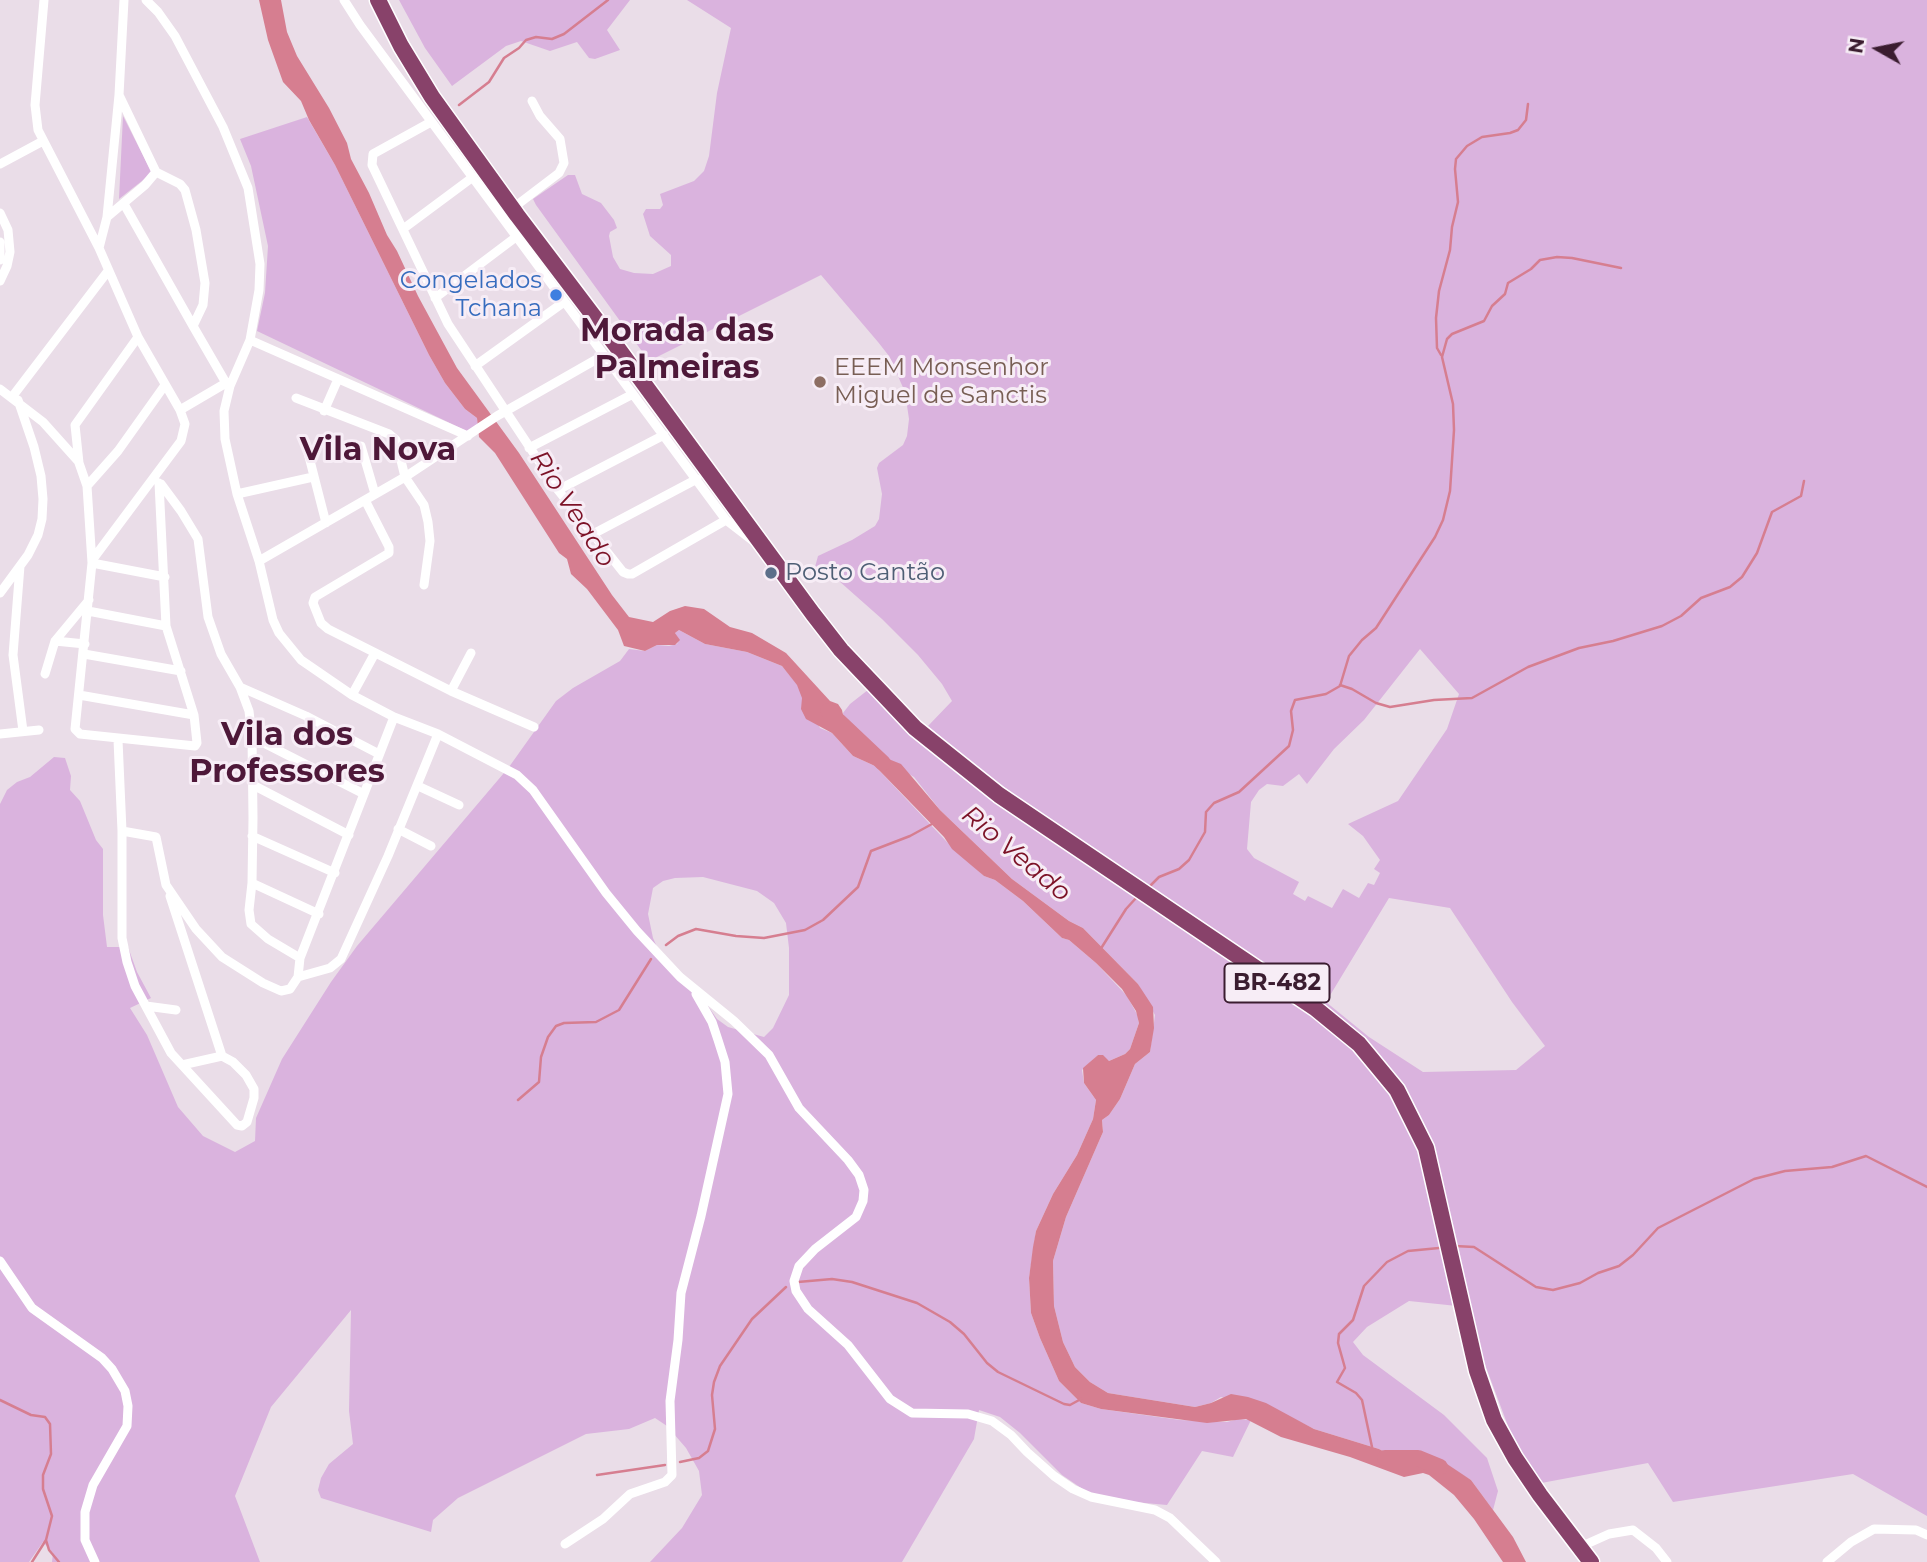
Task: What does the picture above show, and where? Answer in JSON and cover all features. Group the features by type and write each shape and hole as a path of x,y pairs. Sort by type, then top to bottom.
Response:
{"highway":[{"name":"BR-482","path":"378,0 401,46 432,97 765,550 842,650 915,728 999,795 1315,1008 1359,1044 1397,1090 1426,1148 1477,1371 1494,1420 1540,1495 1591,1562"}],"street":[{"path":"44,0 35,105 38,130 99,248 138,337 180,410 185,424 181,441 157,481 92,561"},
{"path":"99,248 107,217 124,0"},
{"path":"146,0 167,22 182,48 223,127 248,188 260,277 250,340 228,385 224,411 225,439 236,494 259,561 279,634 301,660 352,695 394,717 438,734 517,775 545,806 620,912 691,986 760,1044 799,1108 859,1175 864,1190 856,1217 815,1249 799,1266 794,1281 802,1301 840,1337 878,1387 901,1408 912,1413 968,1414 992,1421 1012,1435 1054,1476 1073,1489 1091,1497 1155,1510 1170,1518 1216,1562"},
{"path":"344,0 431,122 726,520 765,550"},
{"path":"118,95 156,172 183,186 196,230 205,290 203,305 193,326"},
{"path":"513,208 559,173 564,163 560,139 540,116 532,101"},
{"path":"431,122 373,154 372,165 448,324 558,489 624,572 632,574 726,520"},
{"path":"0,164 43,141"},
{"path":"107,217 156,172"},
{"path":"402,229 473,177"},
{"path":"124,204 228,385"},
{"path":"0,213 8,230 10,252 0,281"},
{"path":"435,298 516,237"},
{"path":"0,242 0,260"},
{"path":"15,398 108,271"},
{"path":"475,366 564,302"},
{"path":"138,337 76,422 75,428 79,463 87,486 92,561 75,729 80,734 118,740 194,746 197,743 194,715 166,626 157,481"},
{"path":"250,340 468,435"},
{"path":"259,561 405,477 497,416 604,355"},
{"path":"324,411 338,379"},
{"path":"87,486 118,451 165,385"},
{"path":"180,410 228,385"},
{"path":"0,389 43,422 79,463"},
{"path":"529,448 633,394"},
{"path":"0,593 38,536 44,499 34,447 15,398"},
{"path":"296,398 379,430 393,437 398,444 405,477 424,505 428,522 430,541 424,585"},
{"path":"558,489 664,436"},
{"path":"305,441 326,523"},
{"path":"361,446 375,494"},
{"path":"236,494 313,477"},
{"path":"593,534 696,479"},
{"path":"157,481 181,511 198,540 208,618 221,654 240,687 249,711 253,785 252,883 249,910 251,924 255,930 300,958"},
{"path":"365,500 389,547 389,553 318,595 313,603 321,623 328,629 452,691 534,727"},
{"path":"92,561 165,576"},
{"path":"20,566 13,655 23,731"},
{"path":"46,674 55,641 89,600"},
{"path":"88,611 166,626"},
{"path":"55,641 181,671"},
{"path":"352,695 375,653"},
{"path":"452,691 471,653"},
{"path":"240,687 306,716 379,754"},
{"path":"79,695 194,715"},
{"path":"166,884 195,929 211,947 263,983 281,991 290,989 298,976 300,958 394,717"},
{"path":"0,734 38,730"},
{"path":"298,976 330,968 338,963 375,885 438,734"},
{"path":"252,737 365,794"},
{"path":"118,740 122,831 121,909 124,951 135,986 164,1042 182,1065 237,1125 242,1126 247,1122 254,1089 246,1075 233,1062 222,1056 182,1065"},
{"path":"253,785 349,835"},
{"path":"418,786 458,805"},
{"path":"398,829 431,846"},
{"path":"122,831 156,837 166,884 222,1056"},
{"path":"252,836 335,873"},
{"path":"252,883 319,914"},
{"path":"565,1544 603,1519 630,1494 665,1482 672,1475 670,1401 681,1293 728,1094 725,1062 718,1040 691,986"},
{"path":"146,1006 176,1010"},
{"path":"0,1261 32,1308 102,1358 125,1391 128,1406 127,1426 93,1485 85,1512 85,1540 95,1562"},
{"path":"1827,1562 1851,1542 1874,1529 1916,1530 1927,1535"},
{"path":"1580,1547 1608,1534 1633,1530 1656,1548 1667,1562"}],"shaded area":[{"path":"259,0 281,0 287,32 297,56 347,143 351,159 387,235 457,368 519,453 629,617 653,622 670,611 685,606 704,609 730,627 752,633 786,653 830,701 838,704 842,710 846,731 855,742 871,752 901,764 940,810 1012,879 1069,921 1083,928 1138,984 1153,1007 1154,1028 1150,1052 1135,1064 1120,1099 1102,1120 1103,1132 1066,1217 1053,1261 1054,1306 1063,1342 1075,1367 1090,1382 1108,1393 1195,1407 1231,1394 1248,1397 1266,1403 1314,1429 1379,1449 1392,1456 1434,1459 1447,1464 1471,1480 1513,1537 1526,1562 1503,1562 1454,1495 1429,1475 1423,1473 1404,1477 1350,1457 1281,1437 1246,1419 1207,1423 1101,1409 1081,1403 1059,1381 1031,1313 1029,1278 1036,1231 1093,1119 1096,1100 1084,1083 1083,1068 1098,1055 1103,1055 1109,1061 1130,1049 1139,1023 1136,1011 1122,989 1096,963 1069,940 1062,938 1023,901 995,880 984,876 952,849 944,837 875,766 853,756 832,733 806,719 801,709 802,698 797,685 782,666 747,652 705,644 679,630 675,633 680,640 675,645 657,645 645,651 624,646 618,630 587,589 571,574 567,559 559,553 495,453 479,437 477,418 465,409 445,383 429,355 301,101 283,82 268,40"},
{"path":"399,0 630,0 607,30 620,50 595,59 589,58 577,42 550,51 521,41 506,46 452,86 425,48"},
{"path":"687,0 1927,0 1927,1516 1853,1474 1673,1502 1648,1463 1536,1484 1520,1458 1484,1362 1436,1156 1419,1113 1392,1072 1250,953 1183,912 1036,811 928,726 952,701 942,684 882,619 839,581 822,574 815,567 818,556 852,540 875,526 879,519 882,494 877,468 879,463 903,445 909,419 905,392 889,356 821,275 649,361 536,205 533,199 568,175 575,175 582,194 601,203 614,220 617,228 610,232 609,236 613,257 620,269 653,274 671,266 671,255 650,236 643,214 646,209 660,209 663,205 660,194 694,181 704,171 709,156 717,93 731,28","holes":["1420,649 1459,694 1447,729 1398,801 1348,824 1363,836 1380,860 1374,869 1380,873 1374,885 1368,883 1359,898 1343,889 1332,908 1308,896 1305,901 1293,894 1299,882 1254,858 1247,849 1251,802 1267,784 1283,786 1299,774 1307,784 1334,749 1364,720","1389,898 1450,908 1512,1002 1545,1046 1516,1070 1423,1072 1369,1037 1326,1002"]},
{"path":"123,116 152,173 119,199"},
{"path":"307,117 335,165 429,355 445,383 465,409 477,418 478,424 473,434 257,331 265,293 268,246 251,166 240,139"},
{"path":"679,630 705,644 747,652 782,666 797,684 820,728 832,733 853,756 875,766 946,841 984,876 995,880 1023,901 1062,938 1069,940 1096,963 1127,996 1139,1023 1130,1049 1109,1061 1098,1055 1082,1070 1084,1083 1096,1100 1093,1119 1036,1231 1029,1278 1031,1313 1059,1381 1081,1403 1101,1409 1180,1420 1251,1420 1233,1457 1202,1451 1167,1505 1123,1501 1087,1492 1062,1475 1000,1417 979,1410 974,1439 902,1562 650,1562 682,1528 702,1495 699,1471 686,1448 667,1426 655,1418 629,1429 586,1434 458,1498 433,1520 431,1532 321,1498 318,1490 329,1464 353,1444 349,1411 351,1310 271,1407 235,1496 260,1562 52,1562 53,1553 43,1542 29,1562 0,1562 0,804 7,790 30,777 54,757 65,758 71,776 70,790 80,801 96,840 103,849 103,915 107,947 128,947 151,998 130,1008 147,1035 178,1107 203,1136 235,1152 255,1141 256,1118 282,1059 331,982 357,946 509,767 556,701 620,661 629,649 645,651 657,645 677,644 679,640 675,633","holes":["703,877 757,891 774,903 786,923 789,948 789,995 773,1028 764,1037 728,1027 717,1019 699,993 657,947 648,914 653,888 663,881 675,878"]},
{"path":"873,686 898,712 1335,1030 1376,1071 1412,1126 1457,1306 1409,1301 1367,1327 1353,1342 1363,1355 1444,1415 1487,1458 1498,1491 1493,1510 1471,1480 1434,1459 1392,1456 1298,1421 1221,1397 1195,1407 1108,1393 1090,1382 1075,1367 1063,1342 1054,1306 1053,1261 1066,1217 1103,1132 1102,1120 1120,1099 1135,1064 1150,1052 1155,1015 1138,984 1083,928 1069,921 1012,879 940,810 914,777 855,742 846,731 843,713"}],"waterway":[{"path":"459,105 489,82 504,58 526,40 536,37 552,39 564,34 608,0"},
{"path":"1441,355 1437,348 1436,318 1458,202 1456,159 1467,146 1482,137 1518,130 1526,120 1528,104"},
{"path":"1151,885 1159,877 1179,869 1189,860 1205,832 1206,812 1214,803 1239,792 1289,746 1293,730 1291,711 1295,700 1326,694 1340,686 1349,656 1376,628 1435,537 1443,520 1450,491 1454,430 1453,404 1442,357 1447,339 1452,334 1484,321 1492,306 1505,294 1508,283 1540,260 1572,258 1621,268"},
{"path":"1340,685 1390,707 1434,700 1472,698 1528,667 1579,648 1662,626 1681,616 1701,598 1730,587 1742,577 1757,553 1772,512 1801,496 1804,481"},
{"name":"Rio Veado","path":"828,711 883,763"},
{"path":"666,945 678,936 696,929 764,938 805,930 823,920 858,887 871,851 932,824"},
{"path":"1100,950 1136,898"},
{"path":"518,1100 539,1082 541,1057 548,1037 556,1026 564,1023 596,1022 619,1010 651,959"},
{"path":"1455,1246 1474,1247 1536,1287 1553,1290 1580,1283 1619,1266 1658,1228 1754,1179 1785,1171 1832,1167 1866,1156 1927,1187"},
{"path":"1372,1447 1362,1400 1356,1393 1337,1382 1345,1368 1338,1343 1339,1334 1353,1320 1364,1286 1387,1262 1408,1251 1439,1248"},
{"path":"798,1282 832,1279 852,1282 917,1303 950,1322 998,1372 1064,1404 1070,1405 1081,1399"},
{"path":"680,1462 699,1458 708,1451 715,1429 712,1395 720,1366 752,1319 786,1287"},
{"path":"0,1400 31,1415 45,1417 50,1424 51,1454 43,1475 43,1489 52,1516 46,1540 32,1562"},
{"name":"Rio Veado","path":"1385,1458 1418,1458 1440,1467"},
{"path":"597,1475 665,1465"},
{"path":"46,1540 49,1550 59,1562"}],"place":[{"name":"Congelados Tchana","path":"556,295"},
{"name":"EEEM Monsenhor Miguel de Sanctis","path":"820,382"},
{"name":"Posto Cantão","path":"771,573"}],"district":[{"name":"Morada das Palmeiras","path":"677,350"},
{"name":"Vila Nova","path":"378,451"},
{"name":"Vila dos Professores","path":"287,754"}]}
